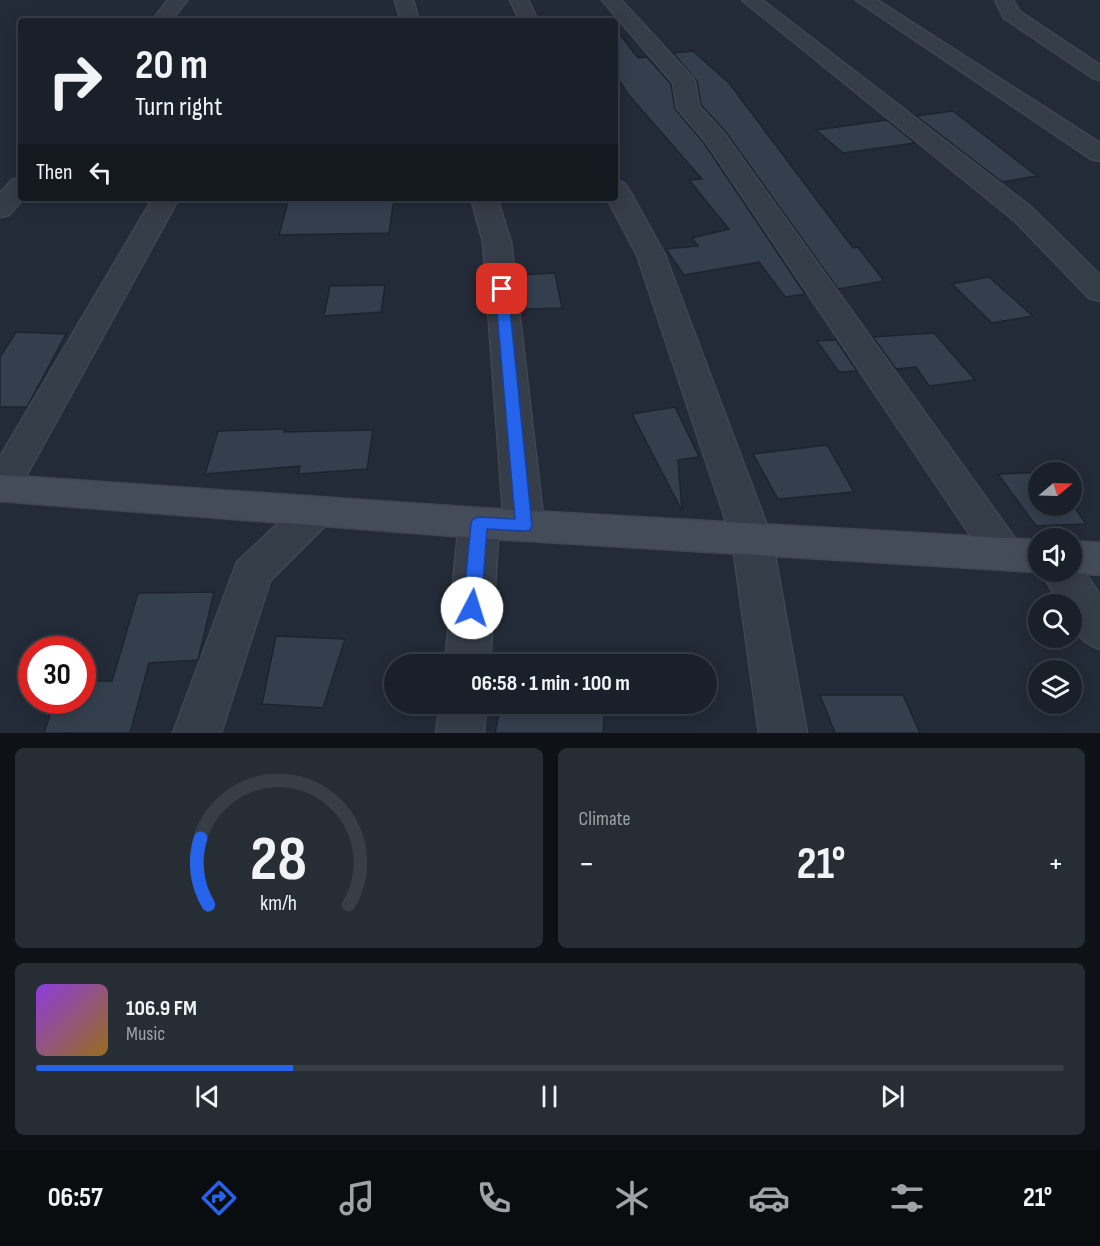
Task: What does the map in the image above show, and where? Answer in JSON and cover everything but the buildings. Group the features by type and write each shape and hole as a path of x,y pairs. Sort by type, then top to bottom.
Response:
{"street":[{"path":"163,18 178,0"},
{"path":"404,0 409,18"},
{"path":"519,0 528,18"},
{"path":"611,0 684,82 688,108 715,136 1022,555"},
{"path":"751,0 1023,214 1100,292"},
{"path":"865,0 1100,154"},
{"path":"1002,6 1100,74"},
{"path":"0,209 18,188"},
{"path":"618,194 651,255 752,539 783,733"},
{"path":"164,201 0,488 479,523 1022,555"},
{"path":"485,201 497,242 524,525"},
{"path":"197,733 252,573 315,512"},
{"path":"468,654 479,523"},
{"path":"1082,558 1100,559"},
{"path":"1068,582 1100,631"},
{"path":"460,733 462,714"}],"route":[{"path":"472,608 479,523 524,525 502,289"}]}
